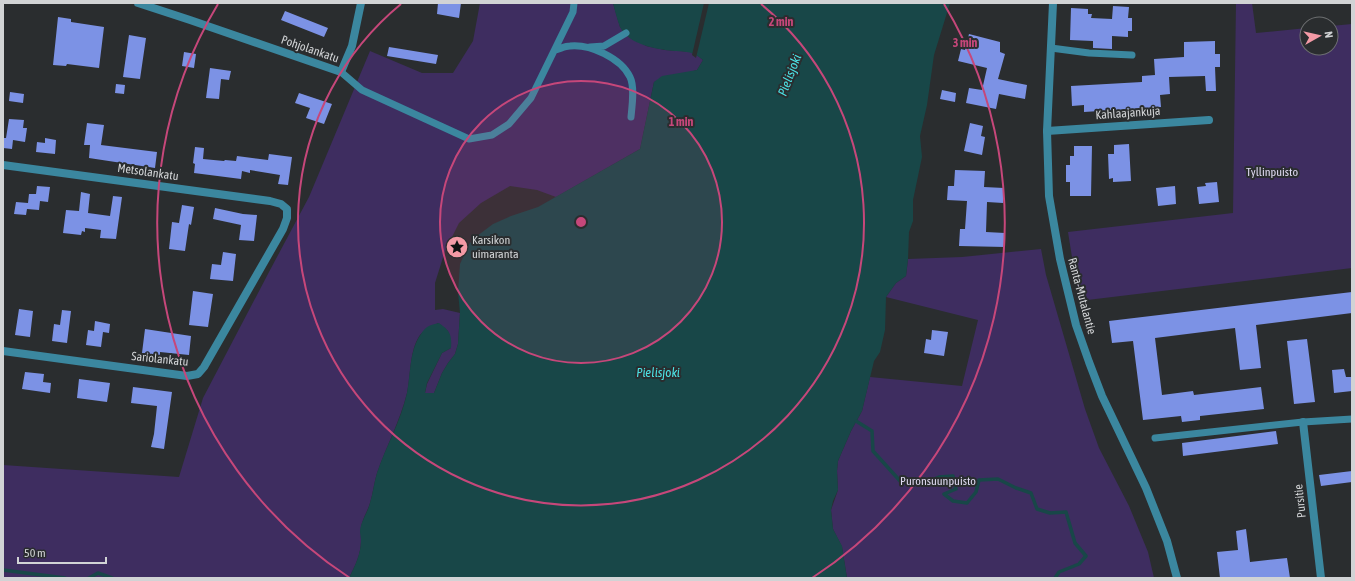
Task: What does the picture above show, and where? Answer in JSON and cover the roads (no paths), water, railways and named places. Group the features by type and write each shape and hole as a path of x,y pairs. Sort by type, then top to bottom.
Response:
{"street":[{"name":"Pohjolankatu","path":"138,3 341,72"},
{"path":"341,72 352,46 361,3"},
{"name":"Ranta-Mutalantie","path":"1053,3 1047,131 1049,196 1060,259 1076,325 1102,396 1146,488 1167,541 1177,578"},
{"name":"Kahlaajankuja","path":"1047,131 1209,120"},
{"name":"Metsolankatu","path":"3,165 270,201 281,204 287,209"},
{"name":"Sariolankatu","path":"3,351 187,376 198,374 204,367 283,229 287,218 287,209"},
{"name":"Pursitie","path":"1303,422 1321,578"}],"lane":[{"name":"Pohjolankatu","path":"341,72 362,90 469,139 492,134 509,124 531,98 573,12 574,3"},
{"path":"555,50 569,46 604,46 626,33"},
{"path":"588,47 620,63 631,77 633,96 631,117"},
{"path":"1051,48 1089,54 1132,54"},
{"path":"1155,438 1303,422 1352,419"}],"water":[{"name":"Pielisjoki","path":"613,3 950,3 934,55 927,105 920,136 922,157 913,200 913,221 909,232 906,276 896,283 886,297 885,330 880,352 874,361 862,411 851,431 838,461 838,490 831,510 833,529 842,546 847,578 349,578 359,555 361,545 360,531 369,506 377,473 407,393 412,355 417,341 423,331 431,325 439,323 450,333 451,348 442,353 427,383 425,393 434,393 442,373 455,354 458,344 460,313 458,292 460,264 469,244 493,224 538,207 640,149 654,82 662,76 697,70 703,60 690,52 667,50 636,42 624,33 620,27"}],"waterway":[{"path":"856,421 872,431 873,451 901,482 924,483 939,477 953,476 956,489 944,494 953,501 967,503 976,492 979,480 998,479 1016,488 1031,493 1037,509 1050,513 1066,512 1075,543 1086,556 1079,564 1059,572 1055,578"},
{"path":"3,570 65,578"},
{"path":"89,578 98,573 112,578"}],"place":[{"name":"Karsikon uimaranta","path":"457,247"}],"park label":[{"name":"Tyllinpuisto","path":"1272,172"},
{"name":"Puronsuunpuisto","path":"938,481"}]}
